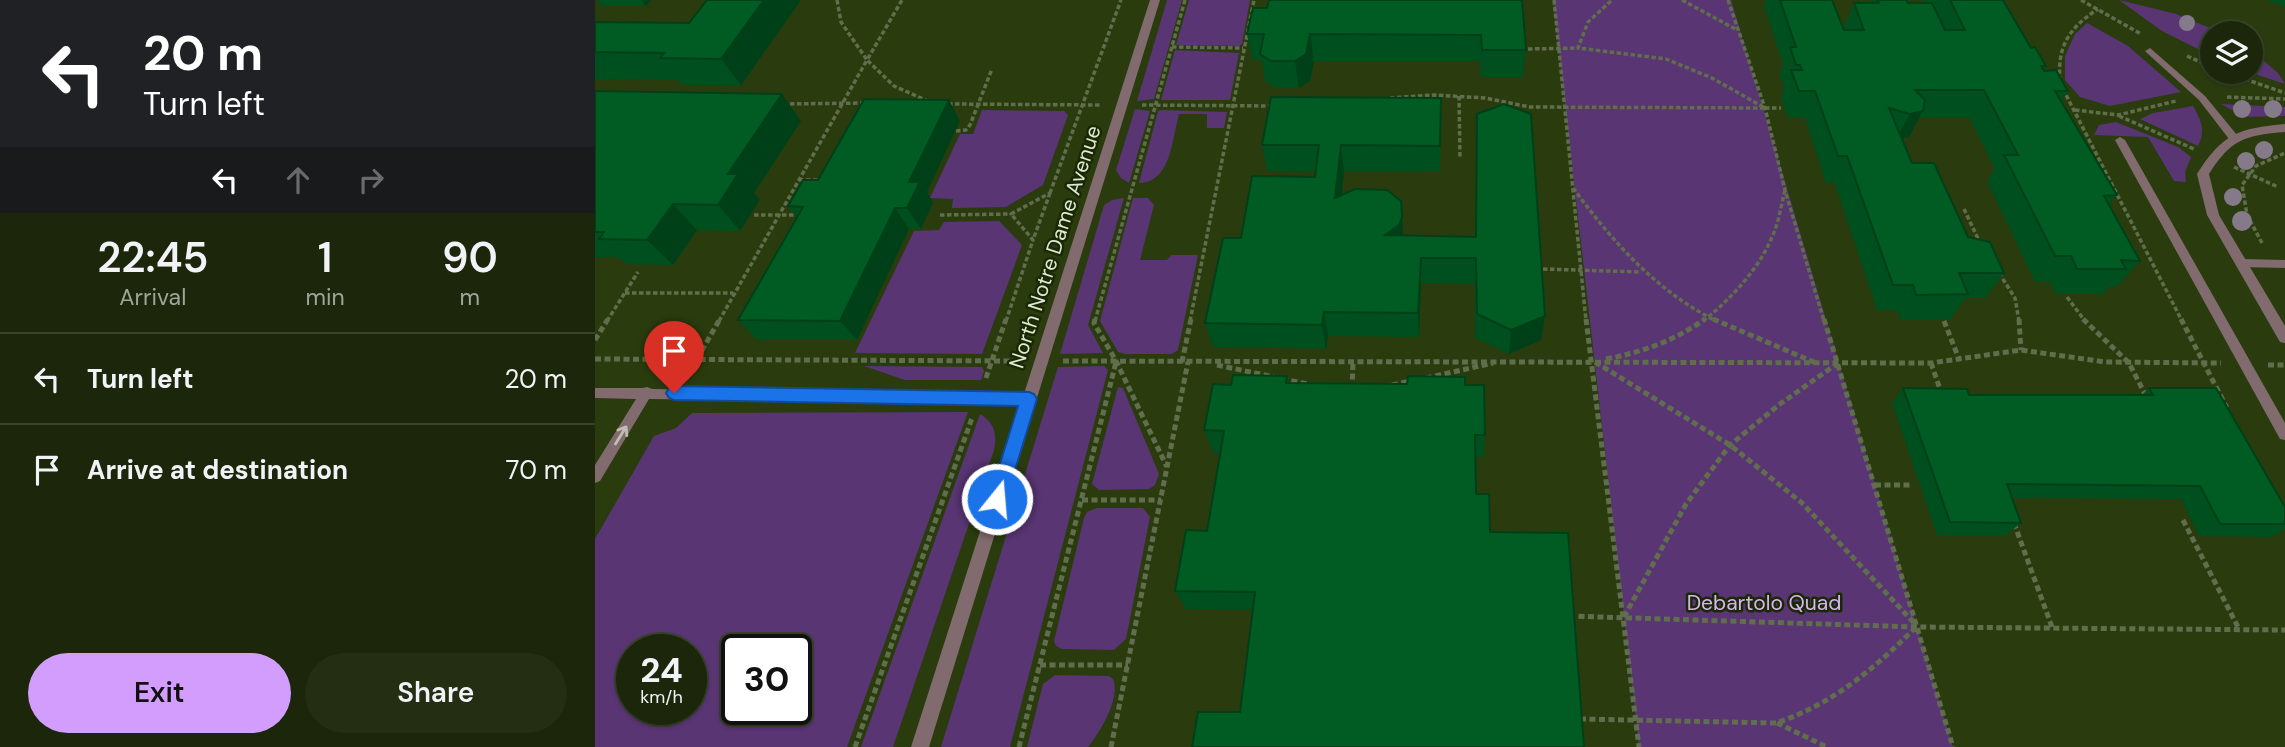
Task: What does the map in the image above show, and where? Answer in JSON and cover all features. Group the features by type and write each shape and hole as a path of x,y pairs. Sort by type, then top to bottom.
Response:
{"street":[{"name":"North Notre Dame Avenue","path":"920,747 1155,0"},
{"path":"2283,330 2213,215 2203,174 2233,136 2247,131 2285,128"}],"lane":[{"path":"2150,51 2203,98 2233,136"},
{"path":"2120,140 2285,435"},
{"path":"2241,263 2279,263"},
{"path":"595,477 647,392"},
{"path":"595,393 1029,399"}],"path":[{"path":"837,0 841,22 867,60 894,86 934,103 921,103"},
{"path":"698,359 733,293 902,0"},
{"path":"985,380 1121,0"},
{"path":"1167,467 1116,361 1094,323 1185,0"},
{"path":"1111,747 1161,500 1254,0"},
{"path":"1554,0 1580,270 1639,747"},
{"path":"1578,48 1588,22 1612,0"},
{"path":"1682,0 1738,30"},
{"path":"1728,0 1765,108 1785,190 1953,747"},
{"path":"2098,9 2067,34 2057,63 2060,83 2229,411"},
{"path":"1172,47 1243,48"},
{"path":"1528,49 1578,48 1666,59 1712,78 1765,108"},
{"path":"955,131 966,131 980,104 992,69"},
{"path":"2261,84 2285,93"},
{"path":"1383,99 1434,95 1459,96 1530,107 1781,108"},
{"path":"1459,96 1460,157"},
{"path":"774,104 869,103"},
{"path":"946,104 1108,104"},
{"path":"1136,105 1274,106"},
{"path":"2118,115 2195,150"},
{"path":"2279,263 2247,215 2242,185 2256,166 2285,153"},
{"path":"2228,164 2278,187"},
{"path":"798,180 824,180"},
{"path":"1572,188 1612,242 1664,291 1738,333 1820,364"},
{"path":"1593,361 1637,354 1679,337 1709,318 1736,290 1770,243 1785,190"},
{"path":"940,215 1011,215 1050,193"},
{"path":"1964,209 1986,253"},
{"path":"754,215 806,215"},
{"path":"1011,215 1033,240"},
{"path":"1543,269 1641,272"},
{"path":"1998,271 2016,300 2021,350"},
{"path":"595,340 638,272"},
{"path":"625,293 733,293"},
{"path":"2067,297 2085,321 2129,363 2148,400"},
{"path":"1944,321 1959,359"},
{"path":"1058,361 1931,363 2021,350 2105,362 2204,363"},
{"path":"595,359 1018,361"},
{"path":"1019,747 1116,361"},
{"path":"1379,388 1502,361"},
{"path":"1593,361 1730,445 1802,503 1917,627"},
{"path":"1206,362 1312,385"},
{"path":"1352,394 1353,363"},
{"path":"1624,617 1686,504 1730,445 1780,404 1839,363"},
{"path":"1931,363 1944,401"},
{"path":"855,747 974,413"},
{"path":"1875,485 1913,485"},
{"path":"1082,500 1161,500"},
{"path":"2183,520 2239,629"},
{"path":"2013,521 2052,627"},
{"path":"1569,617 1917,627 2285,630"},
{"path":"1576,719 1776,723 1802,716 1863,680 1917,627"},
{"path":"1040,665 1128,665"},
{"path":"1776,723 1826,747"}],"shaded area":[{"path":"595,0 2285,0 2285,747 595,747"}],"green space":[{"path":"1167,0 1182,0 1154,99 1137,101"},
{"path":"1189,0 1250,0 1242,44 1176,45"},
{"name":"Debartolo Quad","path":"1553,0 1731,0 1953,747 1639,747"},
{"path":"2119,0 2176,14 2200,24 2200,50 2162,31"},
{"path":"2087,23 2128,46 2181,92 2110,106 2080,97 2065,80 2065,56 2075,34"},
{"path":"1175,50 1239,53 1230,100 1161,100"},
{"path":"2263,60 2278,73 2285,84 2263,77"},
{"path":"2221,104 2285,107 2285,116 2245,117"},
{"path":"2193,106 2201,125 2202,135 2198,146 2140,119 2153,113"},
{"path":"1135,109 1150,111 1129,183 1121,178 1116,170"},
{"path":"982,110 1064,111 1068,115 1043,185 1006,207 952,208 953,199 930,198 960,134 973,134"},
{"path":"1158,111 1227,112 1224,128 1207,128 1207,114 1179,114 1164,168 1150,181 1139,183"},
{"path":"2116,122 2178,147 2191,157 2185,172 2186,182 2174,181 2148,137 2094,135 2099,125"},
{"path":"1124,198 1088,325 1103,353 1060,354 1104,205"},
{"path":"1133,198 1148,198 1154,205 1140,260 1167,260 1171,255 1198,255 1178,350 1172,354 1118,352 1100,321"},
{"path":"999,221 1022,245 982,354 855,353 914,231 939,230 944,222"},
{"path":"864,366 982,367 984,371 981,380 905,380"},
{"path":"1104,366 1108,370 1010,747 941,747 1058,367"},
{"path":"1118,387 1123,388 1159,474 1155,485 1149,489 1099,490 1092,484"},
{"path":"968,412 847,747 595,747 595,539 654,436 676,428 692,413"},
{"path":"980,414 994,429 994,450 893,747 861,747"},
{"path":"1097,508 1143,508 1150,517 1126,639 1114,650 1062,649 1056,646 1054,641 1084,518 1087,512"},
{"path":"1055,675 1109,676 1113,679 1115,687 1112,705 1088,747 1027,747 1043,684"}],"building":[{"path":"707,0 764,0 721,59 660,58 664,53 595,52 595,22 689,23"},
{"path":"1269,0 1522,0 1526,50 1482,50 1481,35 1310,34 1306,54 1295,61 1271,61 1260,54 1264,34 1247,34 1253,8 1267,8"},
{"path":"1780,0 1832,0 1844,30 1864,30 1854,3 1906,0 1908,3 1932,3 1945,30 1965,30 1950,0 2003,0 2031,48 2035,47 2046,66 2041,66 2044,71 2056,70 2068,91 2055,91 2117,195 2104,196 2140,261 2121,260 2126,269 2077,269 2071,256 2055,256 2004,155 2018,155 1984,90 1915,90 1925,100 1923,111 1910,114 1889,108 1912,163 1934,163 1968,237 1990,242 2004,273 1959,273 1968,294 1916,295 1913,285 1893,285 1847,156 1838,156 1815,91 1799,91 1791,70 1802,70 1800,65 1796,65 1790,47 1796,47"},
{"path":"595,91 782,94 728,174 738,174 718,205 673,204 647,240 599,239 604,232 595,232"},
{"path":"1271,97 1441,98 1440,146 1341,145 1335,198 1355,189 1387,190 1401,201 1402,217 1399,225 1385,235 1476,237 1477,114 1504,104 1531,114 1545,316 1511,330 1477,314 1476,258 1421,258 1418,313 1324,312 1322,325 1205,323 1223,238 1241,238 1252,176 1315,177 1319,145 1262,145"},
{"path":"864,99 949,100 909,182 920,182 907,208 895,208 840,321 738,320 803,207 788,206 803,180 818,180"},
{"path":"1233,375 1287,376 1286,383 1407,384 1408,376 1465,377 1465,385 1484,385 1485,435 1475,435 1476,494 1489,494 1490,532 1568,533 1584,747 1192,747 1198,712 1240,712 1255,592 1175,591 1186,530 1207,531 1224,431 1204,430 1213,384 1231,385"},
{"path":"1903,388 1967,389 1969,395 2153,395 2149,388 2216,388 2285,507 2285,524 2220,524 2200,486 2007,484 2021,523 1950,522"}],"route":[{"path":"674,393 1029,399 997,499"}]}
